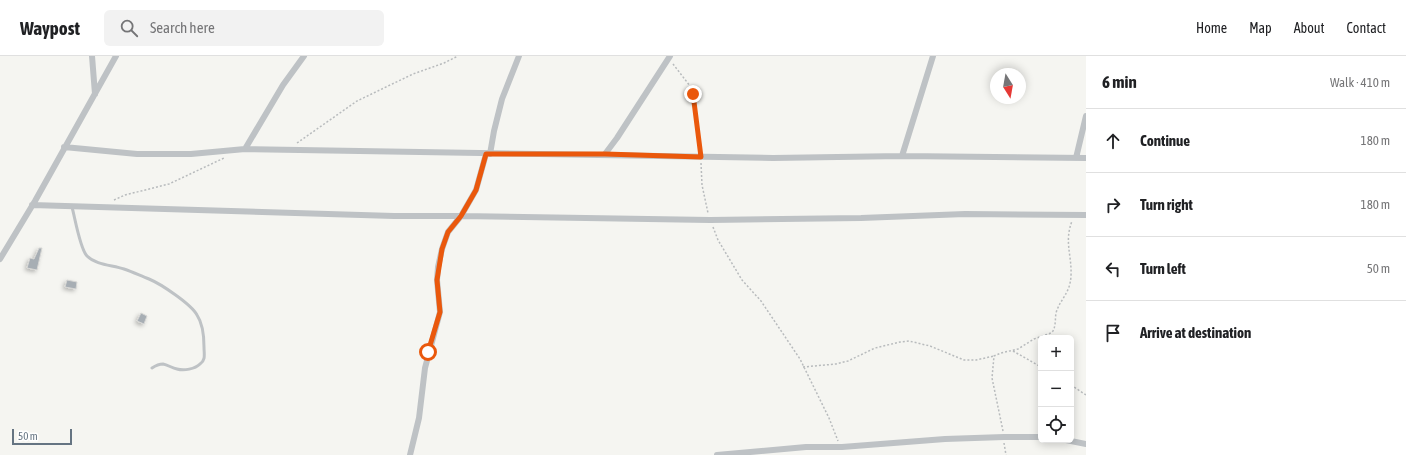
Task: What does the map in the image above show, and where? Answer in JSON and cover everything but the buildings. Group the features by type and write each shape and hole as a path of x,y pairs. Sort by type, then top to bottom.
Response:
{"street":[{"path":"92,56 95,94"},
{"path":"0,259 116,56"},
{"path":"245,149 283,85 303,56"},
{"path":"410,455 419,418 425,368 440,312 437,280 438,267 448,232 461,216 476,190 488,154 502,99 519,56"},
{"path":"902,156 933,56"},
{"path":"605,154 621,132 669,57"},
{"path":"1076,158 1086,116"},
{"path":"64,147 137,154 191,154 245,149 773,158 902,156 1086,158"},
{"path":"32,205 394,216 710,220 861,218 965,214 1086,215"},
{"path":"717,455 806,447 842,447 1004,437 1038,437"},
{"path":"1074,442 1086,444"}],"lane":[{"path":"72,206 82,245 87,256 109,266 122,268 152,280 192,308 201,322 205,358 202,362 196,367 186,370 180,370 163,364 152,368"}],"path":[{"path":"289,150 357,100 413,74 444,63 458,56"},
{"path":"669,57 687,82 693,94 701,157 702,185 710,220 718,240 742,280 761,301 803,367 829,418 836,439 842,447"},
{"path":"104,207 125,195 169,184 219,161 233,150"},
{"path":"803,367 836,364 848,361 875,348 909,341 930,346 964,360 976,360 1013,351 1040,336 1050,333 1054,329 1056,313 1070,287 1071,259 1068,238 1070,226 1075,215"},
{"path":"1013,351 1038,366"},
{"path":"994,356 992,378 1004,437 1006,455"},
{"path":"1074,387 1086,395"}],"route":[{"path":"428,352 440,312 437,280 442,249 448,232 461,216 476,190 486,154 605,154 701,157 693,94"}]}
